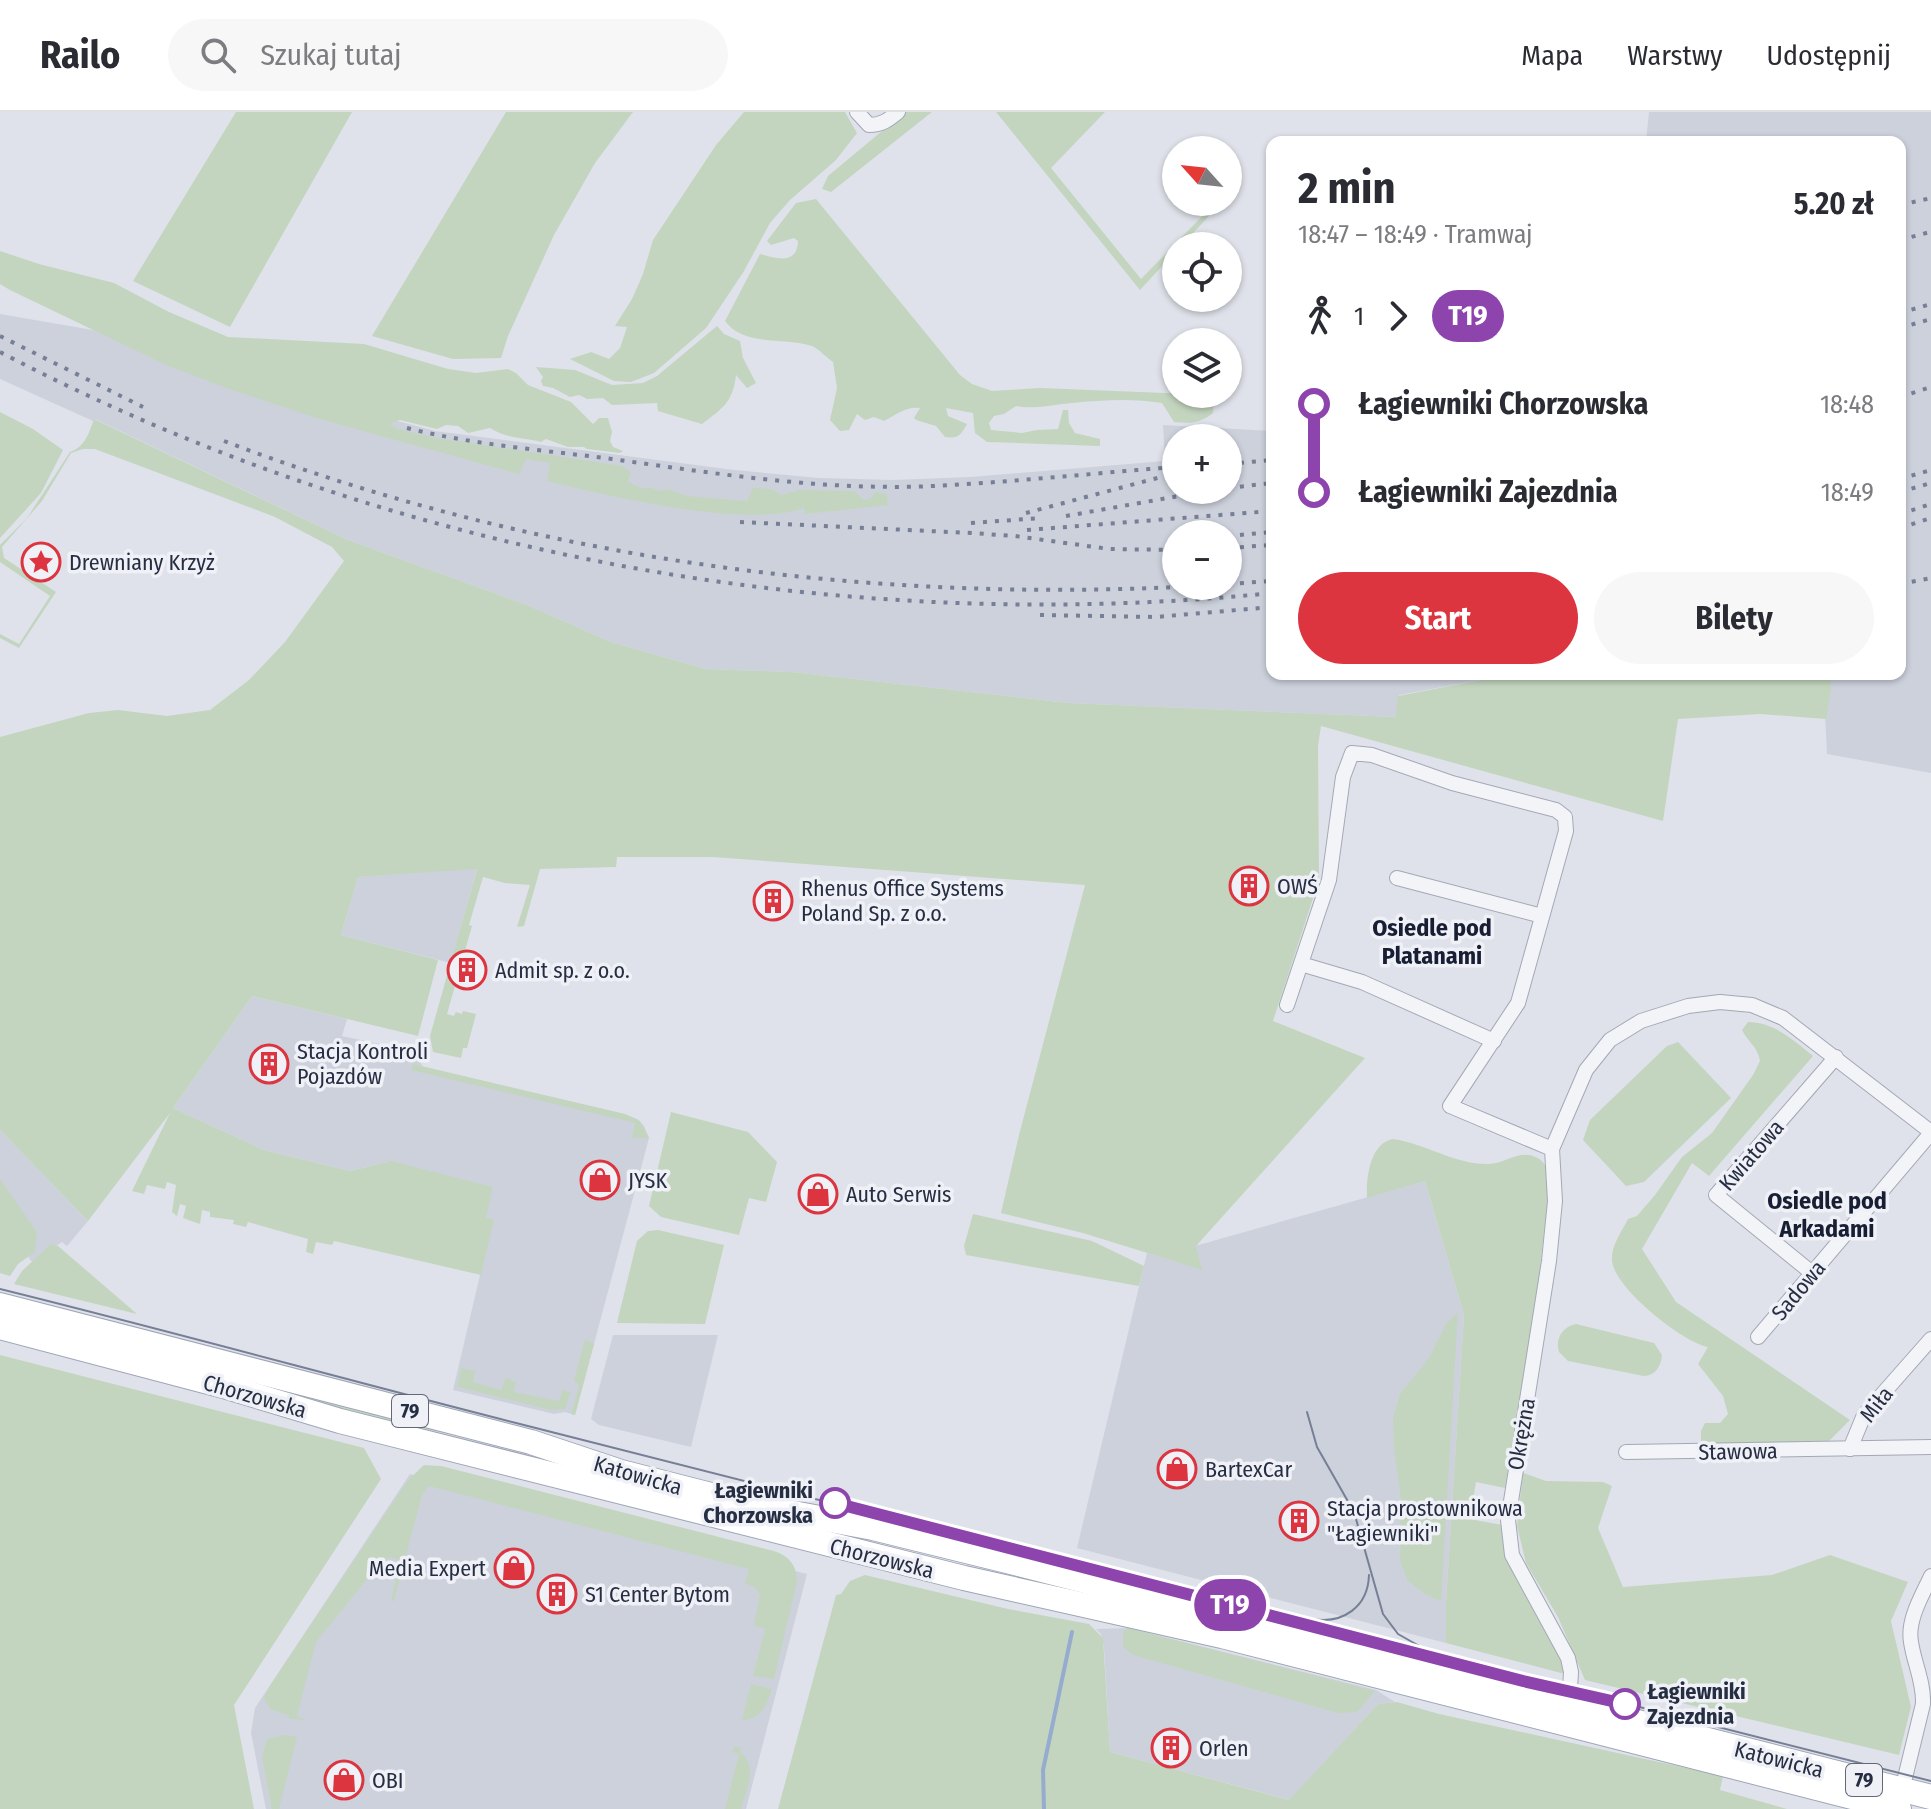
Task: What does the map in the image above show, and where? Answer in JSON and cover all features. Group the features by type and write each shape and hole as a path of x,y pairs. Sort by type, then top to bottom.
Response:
{"main road":[{"name":"Katowicka","path":"1,1320 91,1329 531,1442 634,1476 750,1505 919,1539 1569,1705 1900,1799"},
{"name":"Chorzowska","path":"1,1320 113,1357 340,1421 890,1560 1222,1636 1534,1716"},
{"name":"Katowicka","path":"1534,1716 1900,1799 1931,1797"}],"street":[{"path":"857,112 869,125 885,122 898,112"},
{"path":"1287,1005 1329,880 1343,777 1352,753 1372,755 1452,783 1556,810 1565,817 1566,831 1524,989 1494,1041 1450,1106 1552,1149"},
{"path":"1397,878 1542,916"},
{"path":"1301,964 1362,982 1482,1033 1494,1041"},
{"name":"Okrężna","path":"1569,1705 1571,1672 1568,1658 1512,1555 1508,1520 1549,1261 1555,1201 1552,1149 1593,1058 1610,1040 1641,1021 1700,1004 1744,1004 1783,1018 1931,1133"},
{"name":"Kwiatowa","path":"1812,1273 1716,1195 1836,1057"},
{"name":"Sadowa","path":"1758,1337 1931,1133"},
{"name":"Miła","path":"1931,1339 1864,1415 1850,1449 1931,1447"},
{"name":"Stawowa","path":"1626,1452 1850,1449"},
{"path":"1900,1799 1923,1704 1910,1628 1931,1576"}],"shaded area":[{"path":"1649,112 1931,112 1931,773 1827,754 1823,680 1906,680 1906,136 1647,136"},
{"path":"0,314 116,334 266,386 435,431 819,478 893,480 970,477 1162,461 1162,504 1242,504 1242,429 1266,431 1266,680 1480,680 1399,695 1395,717 1069,703 792,672 706,669 611,642 527,605 348,540 95,419 93,421 0,379"},
{"path":"477,868 451,963 341,935 358,877"},
{"path":"252,996 347,1019 342,1036 414,1051 423,1067 624,1114 637,1119 644,1126 649,1138 575,1415 565,1412 554,1414 453,1390 493,1220 486,1219 387,1162 350,1171 264,1150 173,1108"},
{"path":"0,1130 88,1221 67,1246 62,1242 32,1262 18,1243 0,1207"},
{"path":"1425,1181 1464,1315 1446,1643 1077,1548 1147,1253 1201,1269 1195,1246"},
{"path":"613,1335 718,1335 691,1447 599,1425 591,1419"},
{"path":"410,1474 807,1574 746,1809 266,1809 251,1733 255,1708"},
{"path":"1128,1628 1376,1690 1395,1702 1378,1704 1290,1800 1110,1752 1104,1647 1101,1634 1096,1629"}],"green space":[{"path":"236,112 352,112 230,327 133,281"},
{"path":"506,112 633,112 595,163 554,235 501,358 453,359 372,336"},
{"path":"744,112 845,112 857,133 836,160 790,200 770,223 744,271 706,328 654,373 631,382 614,381 570,359 591,352 609,359 620,348 627,327 615,326 632,299 653,240 716,145"},
{"path":"905,112 932,112 831,192 822,189 828,176"},
{"path":"996,112 1105,112 1051,168 1141,279 1162,257 1162,266 1140,290"},
{"path":"816,199 960,375 972,384 992,391 1040,388 1162,393 1162,403 1106,400 1016,406 994,416 989,423 991,430 1022,433 1058,429 1063,410 1068,410 1069,423 1075,433 1100,439 1100,446 987,442 975,433 973,413 946,408 948,416 967,424 956,437 945,437 936,426 916,420 914,418 920,408 910,408 884,421 874,417 865,420 857,414 849,430 840,431 830,420 837,388 833,362 812,346 743,335 725,321 760,254 785,258 794,254 798,241 794,238 771,245 767,241 796,203"},
{"path":"1202,216 1209,216 1194,232 1187,232"},
{"path":"0,251 114,283 169,312 228,337 364,344 448,369 476,373 508,369 528,385 571,402 593,424 599,418 608,418 612,432 610,441 613,447 623,451 568,447 546,439 541,442 509,436 490,428 468,433 458,426 446,425 437,429 400,420 389,424 399,429 432,437 622,466 631,472 628,482 641,488 669,489 687,496 747,501 753,488 771,489 781,495 799,490 854,491 864,500 870,499 876,492 887,494 888,505 805,514 804,508 748,515 677,508 547,481 550,463 526,459 519,474 316,418 166,365 10,290 0,284"},
{"path":"717,326 724,334 740,341 743,358 756,383 747,388 736,375 726,404 702,424 658,411 657,403 612,405 603,398 570,397 543,386 543,377 536,367 575,370 612,385 643,383 657,376"},
{"path":"1165,408 1213,408 1213,413 1204,419 1174,422"},
{"path":"0,412 33,429 63,450 41,493 0,538"},
{"path":"94,419 348,540 527,605 611,642 706,669 792,672 1069,703 1395,717 1398,696 1481,680 1830,680 1831,689 1826,719 1760,714 1678,719 1663,821 1321,726 1318,746 1319,880 1273,1021 1365,1058 1196,1246 1202,1270 1083,1233 1001,1213 1085,885 713,857 617,857 616,867 540,869 524,926 517,927 530,885 483,877 447,1014 454,1016 456,1012 462,1014 463,1011 476,1014 467,1048 463,1048 461,1058 433,1052 430,1036 477,869 358,877 341,935 438,960 418,1036 252,996 173,1108 264,1150 350,1171 391,1161 493,1187 486,1218 494,1220 481,1275 334,1241 332,1245 316,1242 313,1254 306,1252 308,1239 248,1222 246,1227 233,1224 234,1220 210,1217 210,1212 202,1210 200,1224 183,1218 186,1206 180,1204 177,1216 172,1212 176,1185 167,1182 165,1189 147,1185 144,1194 132,1191 170,1113 88,1221 0,1130 0,737 89,713 118,710 167,716 210,710 249,680 285,642 344,561 332,547 275,517 95,449 83,449 71,453 42,501 2,547 4,558 56,592 19,648 0,638 0,634 19,644 50,596 0,562 0,545 27,518 70,452 86,439"},
{"path":"1748,1022 1775,1029 1813,1056 1709,1176 1692,1163 1642,1249 1676,1302 1850,1420 1828,1442 1701,1444 1701,1431 1705,1423 1720,1423 1728,1414 1723,1396 1698,1364 1708,1347 1682,1335 1651,1312 1624,1284 1612,1260 1615,1244 1628,1219 1637,1216 1682,1157 1712,1133 1753,1075 1760,1061 1742,1030"},
{"path":"1678,1042 1731,1098 1644,1182 1626,1186 1583,1140 1590,1120 1667,1046"},
{"path":"413,1064 625,1114 640,1121 649,1138 632,1138 635,1123 411,1070"},
{"path":"671,1112 748,1132 777,1162 766,1202 749,1198 739,1235 661,1217 649,1206"},
{"path":"1393,1139 1477,1163 1490,1164 1522,1155 1533,1156 1543,1162 1548,1172 1550,1179 1538,1285 1505,1488 1476,1482 1470,1519 1502,1525 1564,1662 1565,1674 1446,1643 1464,1315 1425,1181 1367,1198 1367,1181 1374,1154 1385,1142"},
{"path":"0,1179 37,1232 35,1252 18,1264 10,1276 0,1273"},
{"path":"973,1214 1092,1241 1144,1266 1139,1286 966,1255 964,1246"},
{"path":"658,1230 724,1245 705,1324 617,1323 637,1241 648,1231"},
{"path":"51,1244 58,1246 137,1314 14,1284 22,1271"},
{"path":"1458,1312 1441,1601 1408,1581 1400,1561 1401,1499 1393,1418 1400,1394 1429,1358 1446,1324"},
{"path":"1576,1324 1654,1343 1662,1355 1659,1366 1644,1376 1568,1361 1559,1352 1559,1338 1563,1331"},
{"path":"585,1339 594,1344 575,1415 571,1414 579,1386 574,1380"},
{"path":"0,1355 364,1448 381,1479 234,1705 254,1809 0,1809"},
{"path":"461,1368 475,1371 473,1382 501,1390 506,1378 516,1382 514,1392 559,1401 562,1390 571,1392 565,1409 551,1410 457,1387"},
{"path":"244,1377 540,1456 342,1411 292,1397"},
{"path":"424,1465 441,1466 784,1556 794,1566 797,1582 774,1679 753,1676 765,1629 754,1625 760,1595 756,1588 745,1583 749,1569 429,1486 422,1495 394,1601 391,1601 400,1560 387,1557 381,1575 372,1573 316,1642 297,1716 306,1720 289,1719 290,1716 270,1709 264,1698 269,1687 408,1480"},
{"path":"1523,1473 1546,1481 1603,1482 1612,1486 1598,1528 1623,1587 1772,1575 1830,1555 1908,1582 1891,1621 1911,1707 1899,1755 1585,1680 1558,1617 1526,1563 1517,1526"},
{"path":"865,1575 1008,1609 1089,1624 1103,1638 1110,1752 1289,1800 1378,1704 1397,1702 1439,1714 1723,1776 1720,1790 1787,1809 778,1809 836,1595 841,1594 850,1581"},
{"path":"1128,1628 1375,1691 1357,1712 1338,1713 1133,1655 1123,1647 1123,1631"},
{"path":"751,1684 772,1689 762,1710 754,1717 742,1720"},
{"path":"285,1735 297,1737 279,1809 272,1809 262,1756 267,1739"},
{"path":"734,1746 741,1748 740,1752 749,1764 750,1779 741,1809 725,1809 739,1754 732,1752"}],"waterway":[{"path":"1044,1809 1043,1770 1072,1632"}],"tram line":[{"path":"0,1289 1523,1681 1608,1699 1931,1781"},
{"path":"1307,1412 1317,1447 1354,1512 1383,1614 1398,1634 1421,1647"},
{"name":"T19","path":"835,1503 1523,1681 1625,1704"},
{"path":"1313,1619 1334,1619 1352,1611 1364,1596 1369,1575"}],"railway":[{"path":"1906,204 1931,198"},
{"path":"1906,238 1930,232"},
{"path":"1906,311 1931,304"},
{"path":"1906,326 1931,319"},
{"path":"0,336 143,407"},
{"path":"0,352 148,422 301,481 458,529 618,565 780,590 944,602 1108,604 1266,593"},
{"path":"1906,395 1931,387"},
{"path":"407,428 458,439 812,484 893,487 963,484 1162,468"},
{"path":"224,441 341,482 460,516 581,543 703,564 826,579 949,588 1073,590 1162,587"},
{"path":"1242,463 1266,461"},
{"path":"1906,477 1931,470"},
{"path":"1026,513 1161,477"},
{"path":"1906,490 1931,483"},
{"path":"1242,486 1266,484"},
{"path":"1066,516 1162,499"},
{"path":"1906,512 1931,504"},
{"path":"1027,530 1266,511"},
{"path":"971,523 1041,518"},
{"path":"1906,526 1931,518"},
{"path":"740,522 971,533 1109,549 1162,550"},
{"path":"1242,535 1266,533"},
{"path":"1242,547 1266,545"},
{"path":"1906,583 1931,578"},
{"path":"1242,583 1266,581"},
{"path":"1040,615 1156,617 1266,608"}],"place":[{"name":"Drewniany Krzyż","path":"41,562"},
{"name":"OWŚ","path":"1249,886"},
{"name":"Rhenus Office Systems Poland Sp. z o.o.","path":"773,901"},
{"name":"Admit sp. z o.o.","path":"467,970"},
{"name":"Stacja Kontroli Pojazdów","path":"269,1064"},
{"name":"JYSK","path":"600,1180"},
{"name":"Auto Serwis","path":"818,1194"},
{"name":"BartexCar","path":"1177,1469"},
{"name":"Łagiewniki Chorzowska","path":"835,1503"},
{"name":"Stacja prostownikowa \"Łagiewniki\"","path":"1299,1521"},
{"name":"Media Expert","path":"514,1568"},
{"name":"S1 Center Bytom","path":"557,1594"},
{"name":"Łagiewniki Zajezdnia","path":"1625,1704"},
{"name":"Orlen","path":"1171,1748"},
{"name":"OBI","path":"344,1780"}],"district":[{"name":"Osiedle pod Platanami","path":"1432,942"},
{"name":"Osiedle pod Arkadami","path":"1827,1215"}]}
